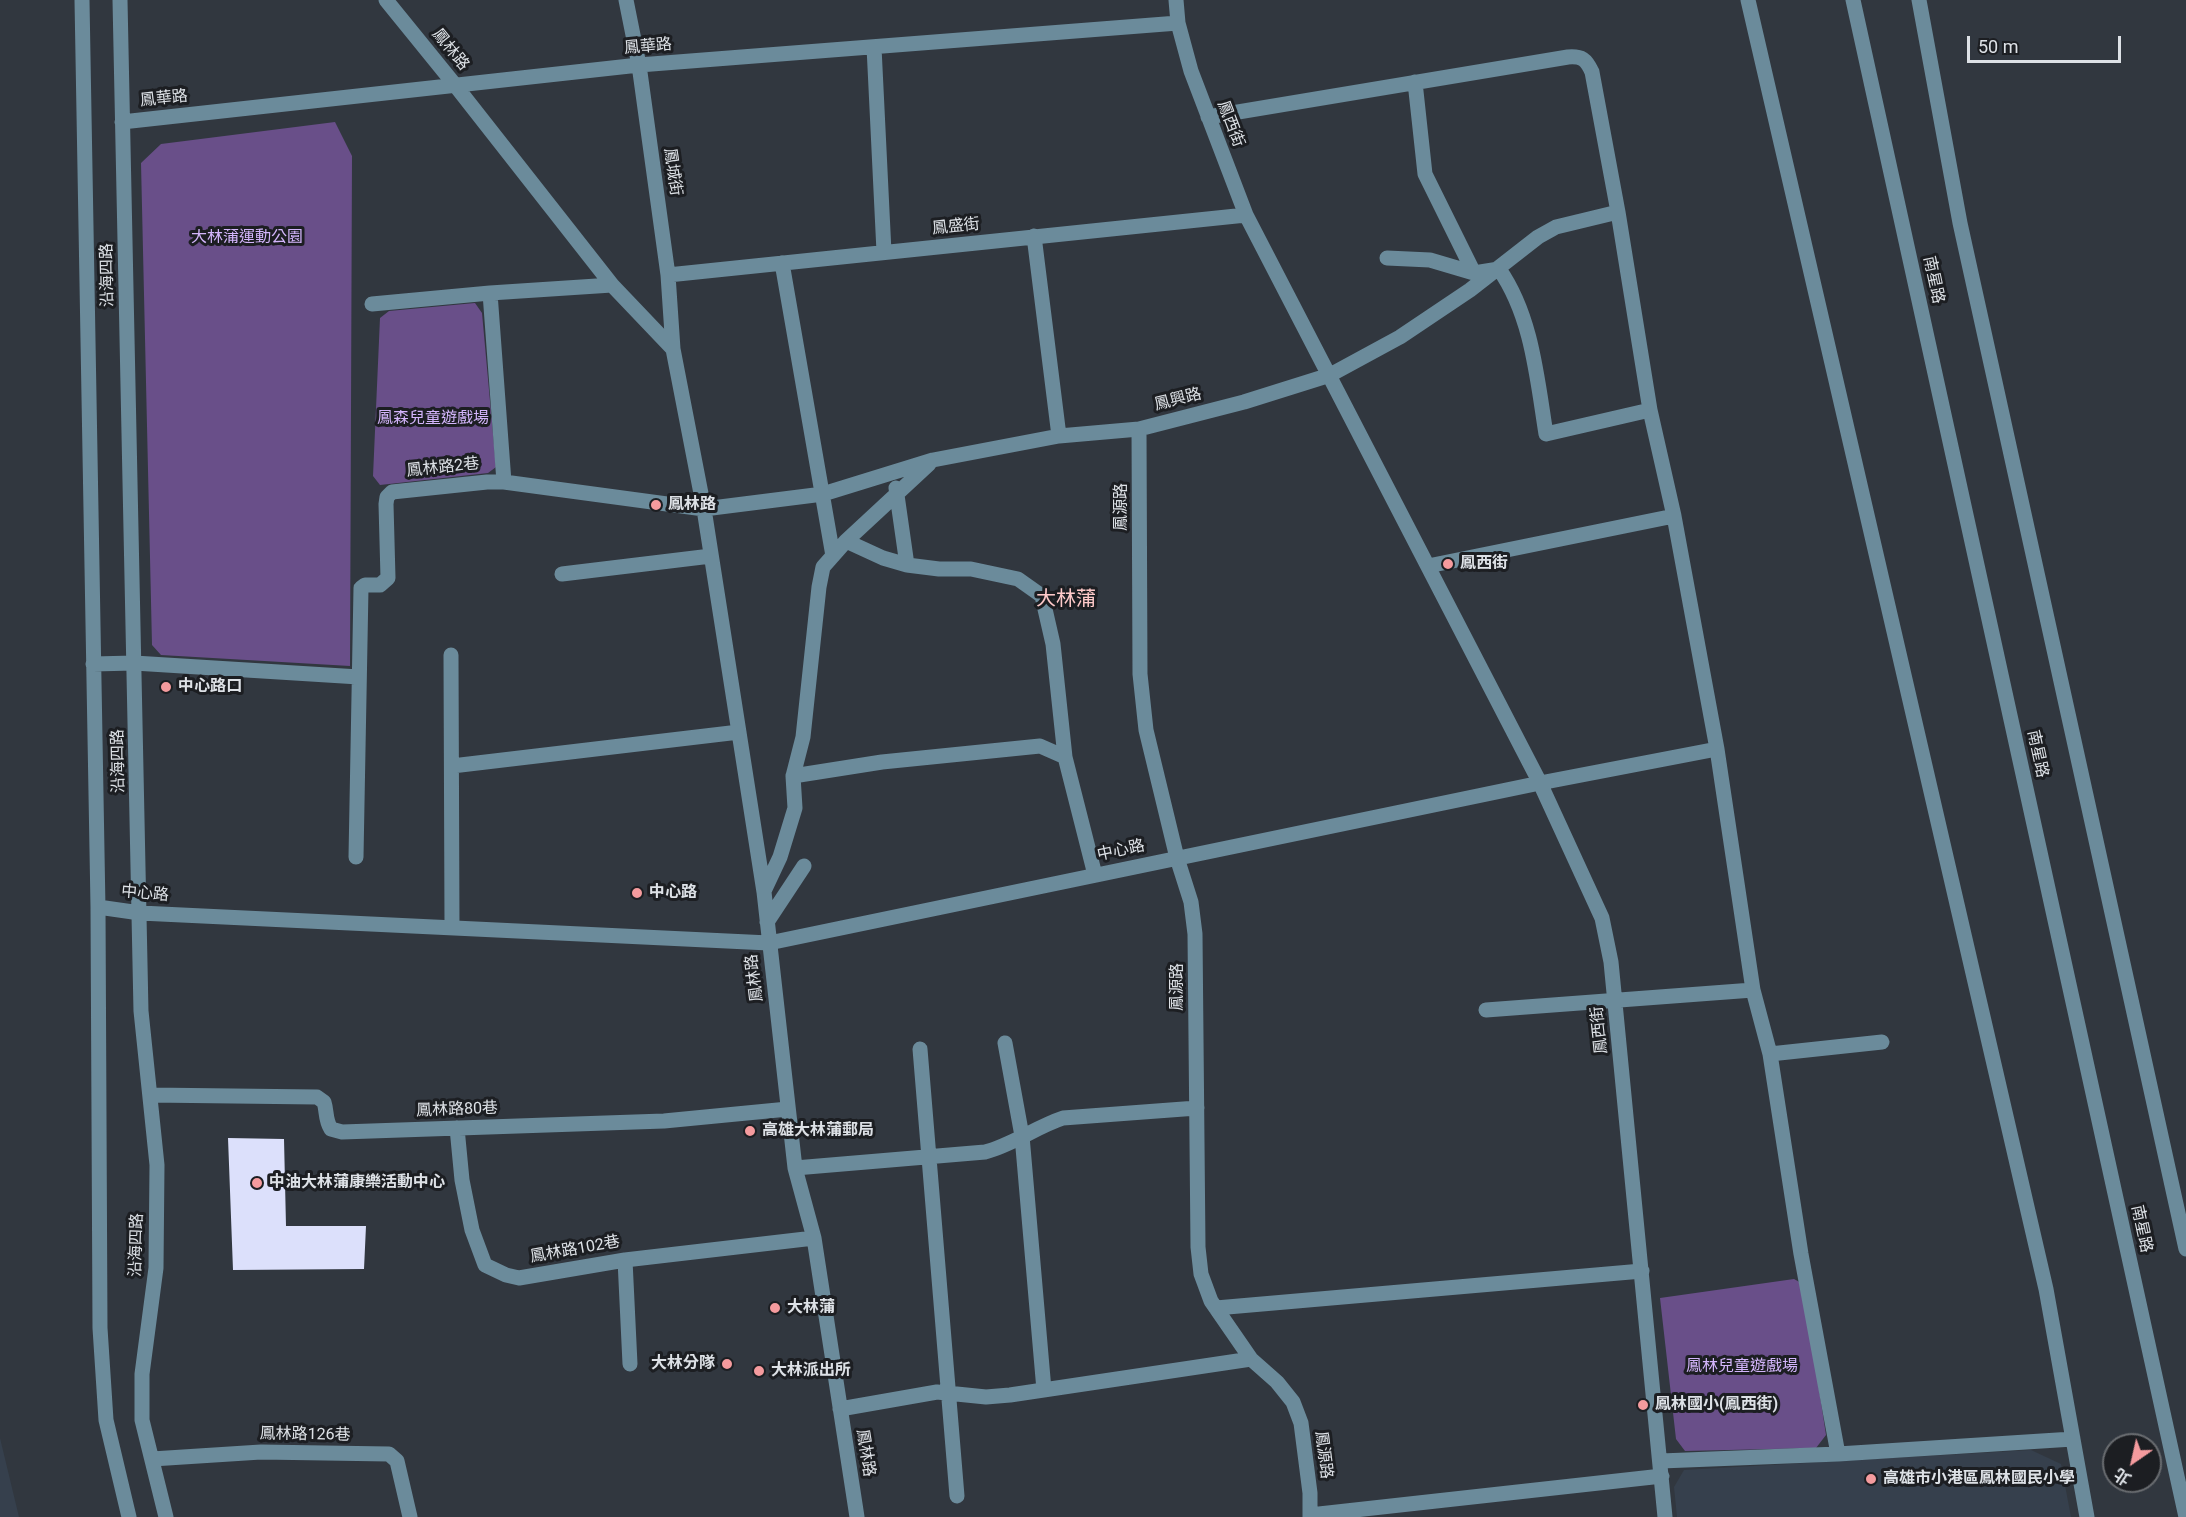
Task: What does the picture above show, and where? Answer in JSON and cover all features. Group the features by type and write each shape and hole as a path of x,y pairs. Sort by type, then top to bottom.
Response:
{"street":[{"name":"沿海四路","path":"82,0 98,907 100,1328 106,1420 129,1517"},
{"name":"沿海四路","path":"120,0 141,1011 158,1165 156,1268 142,1374 142,1420 166,1517"},
{"name":"鳳林路","path":"386,0 612,285 673,350 704,509 764,892 795,1168 814,1238 857,1517"},
{"name":"鳳城街","path":"626,0 639,65 668,275 673,350"},
{"name":"鳳西街","path":"1176,0 1178,23 1191,71 1246,215 1540,783 1602,918 1611,962 1665,1517"},
{"path":"1748,0 2046,1289 2087,1517"},
{"name":"南星路","path":"1854,0 2186,1516"},
{"path":"1919,0 1960,223 2186,1249"},
{"name":"鳳華路","path":"122,122 639,65 1178,23"},
{"path":"874,47 884,252"},
{"path":"1208,117 1568,57 1581,56 1587,61 1592,72 1618,212 1650,410 1674,516 1717,749 1753,990 1770,1053 1801,1254 1838,1454"},
{"path":"1415,82 1425,174 1474,273"},
{"name":"鳳興路","path":"704,509 823,494 933,460 1059,436 1139,429 1244,402 1330,375 1400,337 1499,268 1538,237 1556,228 1618,212"},
{"name":"鳳盛街","path":"668,275 1246,215"},
{"path":"1034,236 1059,436"},
{"path":"1387,258 1430,260 1474,273 1499,268 1510,285 1533,349 1546,434 1650,410"},
{"path":"782,263 833,555"},
{"path":"372,304 612,285"},
{"path":"490,293 504,482"},
{"name":"鳳源路","path":"1139,429 1140,674 1146,729 1177,858 1191,902 1195,934 1200,1274 1211,1301 1251,1359 1277,1382 1293,1402 1301,1423 1310,1493 1310,1516"},
{"path":"764,892 780,857 795,808 793,776 802,737 819,587 824,567 846,541 933,460"},
{"path":"894,472 907,565"},
{"name":"鳳林路2巷","path":"356,857 361,588 365,585 380,585 388,579 387,497 392,492 504,482 704,509"},
{"path":"1428,566 1674,516"},
{"path":"846,541 883,558 907,565 939,569 971,569 1018,579 1042,596 1053,644 1065,757 1095,875"},
{"path":"562,574 711,555"},
{"path":"451,655 452,928"},
{"path":"93,664 134,663 359,677"},
{"path":"452,766 739,732"},
{"path":"793,776 882,762 1040,746 1065,757"},
{"name":"中心路","path":"98,907 140,913 769,943 1540,783 1717,749"},
{"path":"767,922 804,866"},
{"path":"1486,1010 1753,990"},
{"path":"1770,1053 1882,1042"},
{"path":"1005,1043 1022,1136 1044,1390"},
{"path":"920,1049 957,1496"},
{"name":"鳳林路80巷","path":"150,1095 317,1097 324,1102 327,1112 326,1122 331,1129 342,1132 664,1121 788,1109"},
{"path":"795,1168 985,1152 1001,1148 1044,1125 1063,1118 1197,1108"},
{"name":"鳳林路102巷","path":"457,1128 462,1180 472,1230 485,1265 506,1275 519,1278 626,1260 814,1238"},
{"path":"626,1260 630,1364"},
{"path":"1216,1308 1642,1271"},
{"path":"840,1409 937,1392 986,1397 1044,1390 1251,1359"},
{"path":"1310,1516 1661,1468 2073,1439"},
{"name":"鳳林路126巷","path":"152,1459 261,1452 390,1454 397,1461 410,1517"}],"shaded area":[{"path":"0,1438 19,1517 0,1517"},
{"name":"高雄市小港區鳳林國民小學","path":"2031,1450 2061,1464 2071,1517 1677,1517 1674,1487 1684,1470"}],"green space":[{"name":"大林蒲運動公園","path":"335,122 352,156 350,666 161,655 152,645 141,163 161,144"},
{"name":"鳳森兒童遊戲場","path":"475,303 482,313 496,467 488,473 380,485 373,476 380,318 389,311"},
{"name":"鳳林兒童遊戲場","path":"1794,1279 1803,1284 1826,1435 1816,1448 1685,1451 1676,1439 1660,1298"}],"building":[{"name":"中油大林蒲康樂活動中心","path":"228,1138 284,1139 286,1226 366,1226 364,1269 233,1270"}],"place":[{"name":"鳳林路","path":"656,505"},
{"name":"鳳西街","path":"1448,564"},
{"name":"中心路口","path":"166,687"},
{"name":"中心路","path":"637,893"},
{"name":"高雄大林蒲郵局","path":"750,1131"},
{"name":"中油大林蒲康樂活動中心","path":"257,1183"},
{"name":"大林蒲","path":"775,1308"},
{"name":"大林分隊","path":"727,1364"},
{"name":"大林派出所","path":"759,1371"},
{"name":"鳳林國小(鳳西街)","path":"1643,1405"},
{"name":"高雄市小港區鳳林國民小學","path":"1871,1479"}],"district":[{"name":"大林蒲","path":"1066,600"}]}
